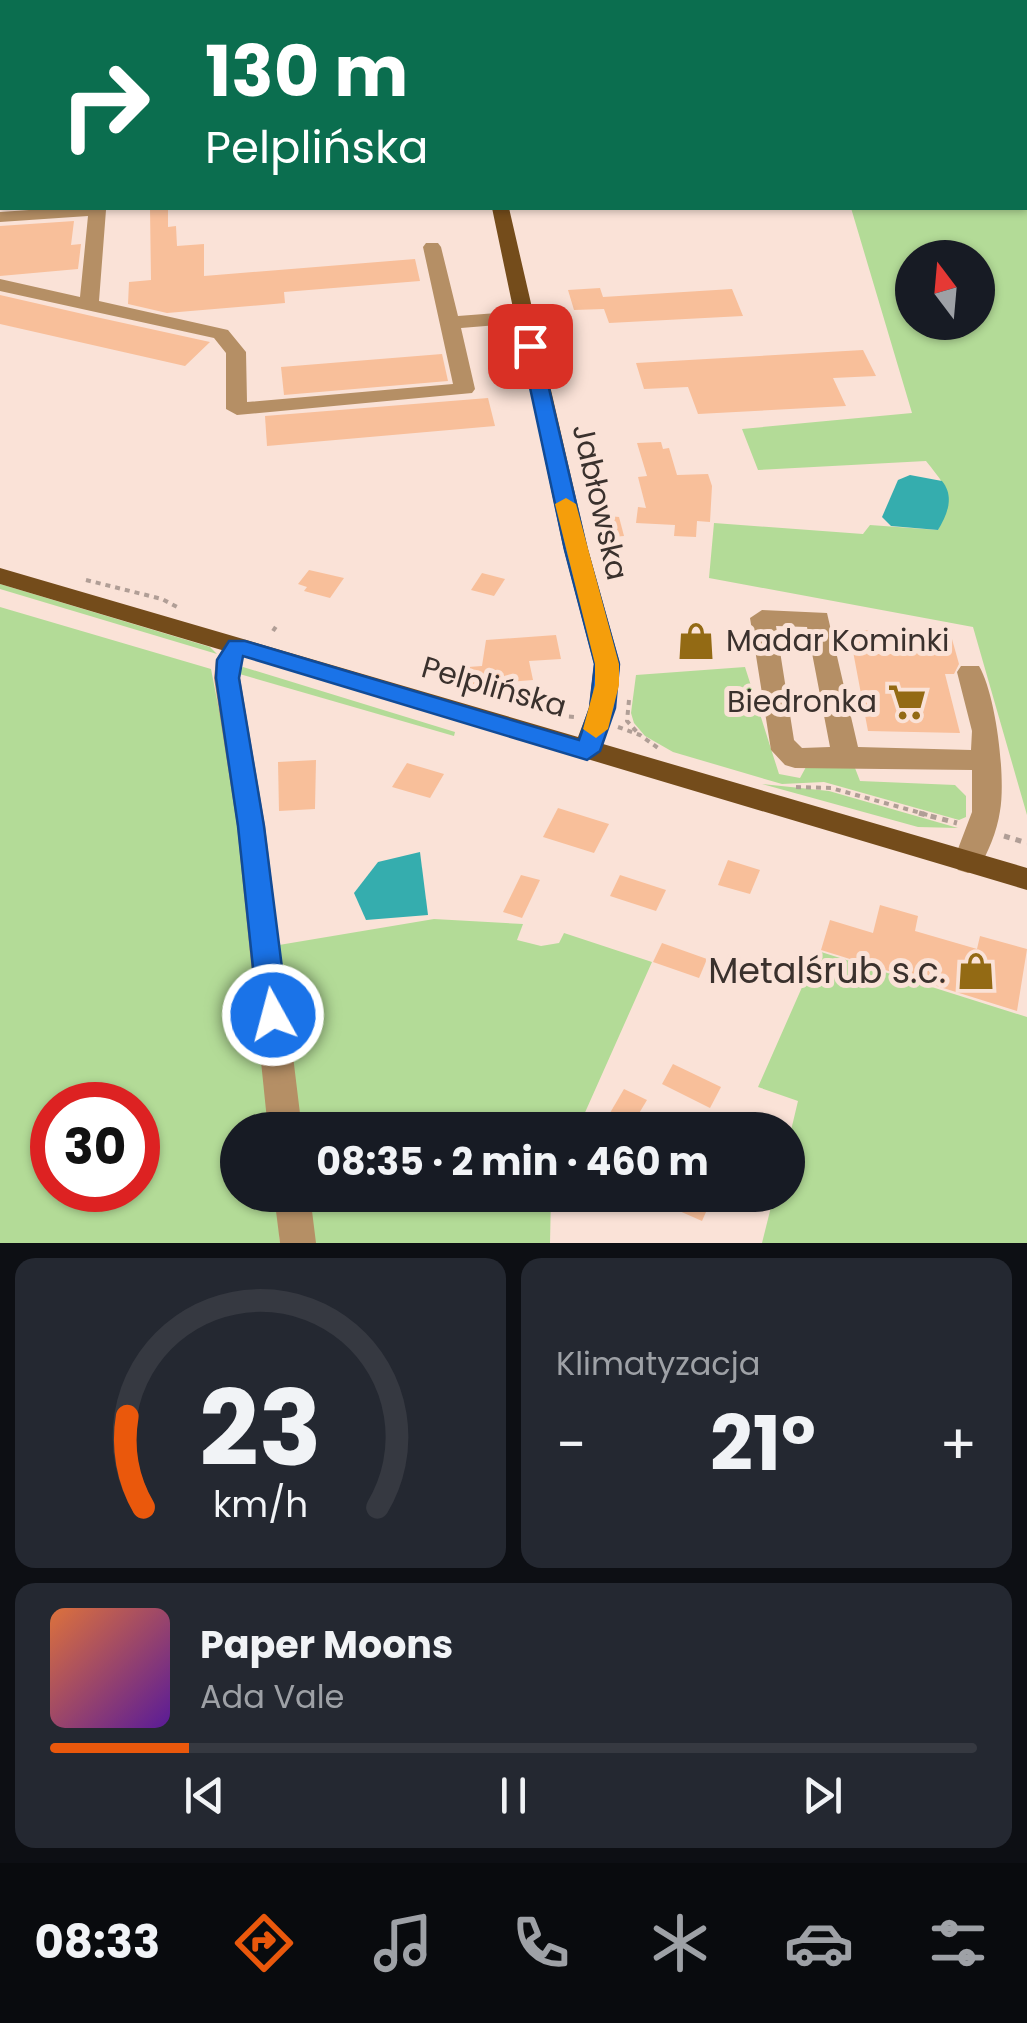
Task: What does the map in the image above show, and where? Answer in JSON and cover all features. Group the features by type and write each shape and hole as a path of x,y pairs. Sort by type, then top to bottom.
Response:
{"main road":[{"name":"Jabłowska","path":"500,210 576,550 607,664 602,708 587,751"},
{"name":"Pelplińska","path":"0,576 1027,879"}],"street":[{"path":"0,217 98,210 89,304"},
{"path":"0,285 221,334 236,352 237,409 465,390 432,247"},
{"path":"450,323 524,317"},
{"path":"846,757 818,620 762,618 782,743 795,758 984,760"},
{"path":"237,646 229,660 228,678 251,826 284,1112"},
{"path":"968,862 983,830 991,795 984,760 985,731 970,672"},
{"path":"294,1212 298,1243"}],"path":[{"path":"782,786 831,788 1027,843"}],"green space":[{"path":"852,210 1027,210 1027,815 973,627 709,578 714,523 863,534 870,525 938,530 948,500 940,479 926,461 758,470 742,429 912,413"},
{"path":"0,584 210,647 217,654 0,589"},
{"path":"0,607 211,669 236,796 267,1112 220,1112 220,1212 277,1212 280,1243 0,1243"},
{"path":"243,667 455,732 454,736 236,673"},
{"path":"745,667 779,774 800,778 806,767 855,768 860,781 955,785 966,796 966,817 959,820 824,782 782,784 673,752 645,736 634,723 631,713 636,675"},
{"path":"762,784 829,791 958,828 918,827"},
{"path":"434,919 523,924 517,940 541,946 559,943 564,933 652,962 585,1112 299,1112 279,945"},
{"path":"818,951 1027,1017 1027,1243 762,1243 770,1212 805,1212 805,1112 795,1112 798,1101 758,1087"},
{"path":"310,1212 551,1212 550,1243 314,1243"}],"water":[{"path":"910,475 942,481 946,487 948,506 938,530 891,526 882,517 898,480"},
{"path":"420,852 428,915 366,920 354,893 378,862"}],"building":[{"path":"150,210 168,210 168,227 176,226 177,246 204,244 204,276 415,259 420,281 284,292 285,303 167,313 128,304 129,282 151,280"},
{"path":"74,221 71,245 81,244 78,269 0,276 0,226"},
{"path":"600,288 603,297 732,289 743,316 609,323 604,309 574,310 568,290"},
{"path":"0,295 210,342 185,366 0,324"},
{"path":"863,350 876,376 833,378 846,406 698,414 688,387 644,389 636,363"},
{"path":"442,354 448,381 284,395 281,367"},
{"path":"488,398 495,426 267,446 265,416"},
{"path":"661,442 663,449 669,448 677,475 708,474 712,486 710,522 697,521 696,537 674,536 675,525 636,523 638,507 646,508 638,477 647,476 637,443"},
{"path":"596,515 619,517 624,536 600,538"},
{"path":"309,570 344,578 330,598 304,591 307,587 298,584"},
{"path":"482,573 505,579 494,596 471,590"},
{"name":"Biedronka","path":"849,630 950,632 959,664 954,674 945,674 960,733 868,731"},
{"path":"556,635 561,659 529,661 533,680 471,685 468,667 482,666 486,640"},
{"path":"316,760 315,809 279,811 278,762"},
{"path":"407,763 444,774 430,798 392,787"},
{"path":"558,808 609,824 594,853 543,837"},
{"path":"728,860 760,870 750,894 718,885"},
{"path":"521,875 540,880 522,918 503,912"},
{"path":"620,875 666,890 656,911 610,896"},
{"path":"880,905 918,916 915,931 977,949 980,936 1027,949 1017,1011 821,950 830,920 873,933"},
{"path":"662,943 707,959 699,978 653,962"},
{"path":"673,1064 721,1087 710,1108 662,1084"},
{"path":"624,1089 647,1100 640,1112 611,1112"},
{"path":"682,1212 706,1212 702,1221"}],"slow traffic":[{"path":"566,504 607,664 607,685 596,729"}],"place":[{"name":"Madar Kominki","path":"696,641"},
{"name":"Biedronka","path":"907,702"},
{"name":"Metalśrub s.c.","path":"976,971"}],"route":[{"path":"273,1015 251,826 228,678 229,660 237,646 587,751 602,708 607,664 576,550 530,346"}]}
